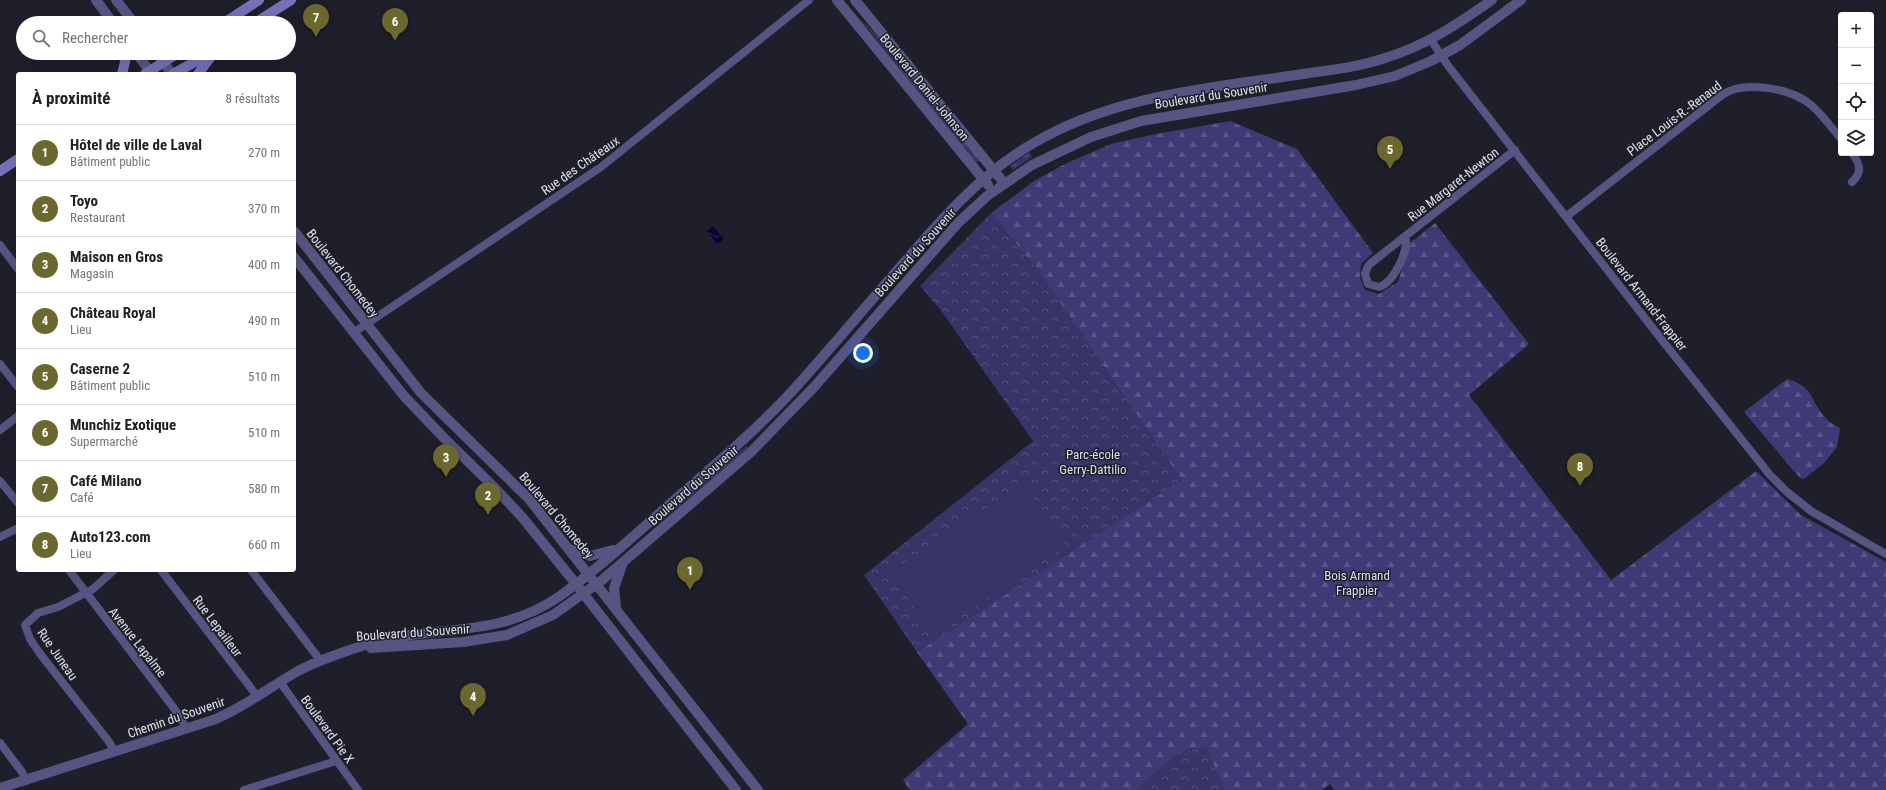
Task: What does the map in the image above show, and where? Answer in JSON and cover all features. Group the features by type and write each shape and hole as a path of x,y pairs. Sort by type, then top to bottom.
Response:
{"main road":[{"path":"235,16 259,0"},
{"path":"267,16 291,0"},
{"path":"122,72 125,60"},
{"path":"149,72 166,60"},
{"path":"177,72 199,60"},
{"path":"199,72 207,60"},
{"path":"0,171 16,160"}],"street":[{"path":"96,0 108,16"},
{"path":"116,0 129,16"},
{"name":"Rue des Châteaux","path":"353,333 602,167 809,0"},
{"name":"Boulevard Daniel-Johnson","path":"838,0 993,191"},
{"name":"Boulevard Daniel-Johnson","path":"856,0 1004,183"},
{"name":"Boulevard du Souvenir","path":"351,650 388,639 499,624 544,606 576,584 765,419 804,378 935,227 994,171 1040,139 1082,119 1112,108 1165,96 1370,62 1404,52 1431,40 1492,0"},
{"name":"Boulevard du Souvenir","path":"351,650 495,638 518,631 546,618 584,594 623,563 752,452 815,386 946,235 973,208 1004,183 1061,150 1119,126 1183,113 1371,82 1402,74 1441,56 1468,40 1521,0"},
{"name":"Boulevard Armand-Frappier","path":"1431,40 1441,56 1669,349 1775,479 1811,512 1886,554"},
{"path":"140,60 147,72"},
{"path":"163,62 171,72"},
{"name":"Place Louis-R.-Renaud","path":"1567,216 1730,90 1754,87 1778,91 1804,100 1816,109 1838,135"},
{"name":"Rue Margaret-Newton","path":"1405,237 1407,241 1406,250 1390,281 1379,287 1368,284 1365,274 1368,266 1515,150"},
{"path":"1852,182 1859,175 1860,169 1858,161 1854,156"},
{"name":"Boulevard Chomedey","path":"296,234 425,398 518,487 617,609 758,790"},
{"path":"0,245 16,265"},
{"path":"296,260 418,413 510,503 584,594 736,790"},
{"path":"0,364 16,384"},
{"path":"0,430 16,418"},
{"path":"0,481 16,501"},
{"path":"0,537 16,529"},
{"name":"Boulevard Armand-Frappier","path":"1859,538 1886,549"},
{"path":"569,549 590,556 618,548"},
{"path":"617,609 614,588 623,563"},
{"name":"Avenue Lapalme","path":"70,572 176,711 187,729"},
{"path":"86,593 93,589 112,572"},
{"name":"Rue Lepailleur","path":"163,572 257,696"},
{"path":"253,572 320,660"},
{"name":"Rue Juneau","path":"86,593 58,607 38,613 25,625 30,640 110,743 114,752"},
{"name":"Chemin du Souvenir","path":"0,788 26,781 223,716 320,660 351,650"},
{"name":"Boulevard Pie X","path":"280,682 358,790"},
{"path":"0,743 22,772 26,781"},
{"path":"244,790 336,761"}],"green space":[{"path":"861,20 886,44 980,160 976,163"},
{"name":"Bois Armand Frappier","path":"1230,121 1297,149 1373,253 1361,264 1360,278 1365,290 1379,294 1398,282 1410,243 1435,223 1529,344 1469,395 1611,580 1756,471 1801,515 1886,562 1886,790 1334,790 1330,784 1322,790 1222,790 1224,789 1175,756 1136,790 910,790 903,780 968,724 917,652 1181,480 1037,269 991,213 1034,181 1067,163 1111,144 1156,134"},
{"path":"1029,152 1032,157 1013,170 1010,166"},
{"name":"Parc-école Gerry-Dattilio","path":"991,213 1037,269 1182,480 917,652 864,575 1033,441 940,309 920,286"},
{"path":"1787,379 1803,386 1808,391 1821,413 1830,422 1840,428 1837,447 1825,462 1804,479 1799,477 1744,412"},
{"path":"747,446 748,448 650,531 697,487"},
{"path":"1023,483 1066,545 933,635 890,573"},
{"path":"1190,748 1207,748 1224,789 1136,790 1175,756"}],"water":[{"path":"713,226 724,239 717,244 707,231"}],"place":[{"name":"Café Milano","path":"316,37"},
{"name":"Munchiz Exotique","path":"395,41"},
{"name":"Caserne 2","path":"1390,169"},
{"name":"Maison en Gros","path":"446,477"},
{"name":"Auto123.com","path":"1580,486"},
{"name":"Toyo","path":"488,515"},
{"name":"Hôtel de ville de Laval","path":"690,590"},
{"name":"Château Royal","path":"473,716"}]}
